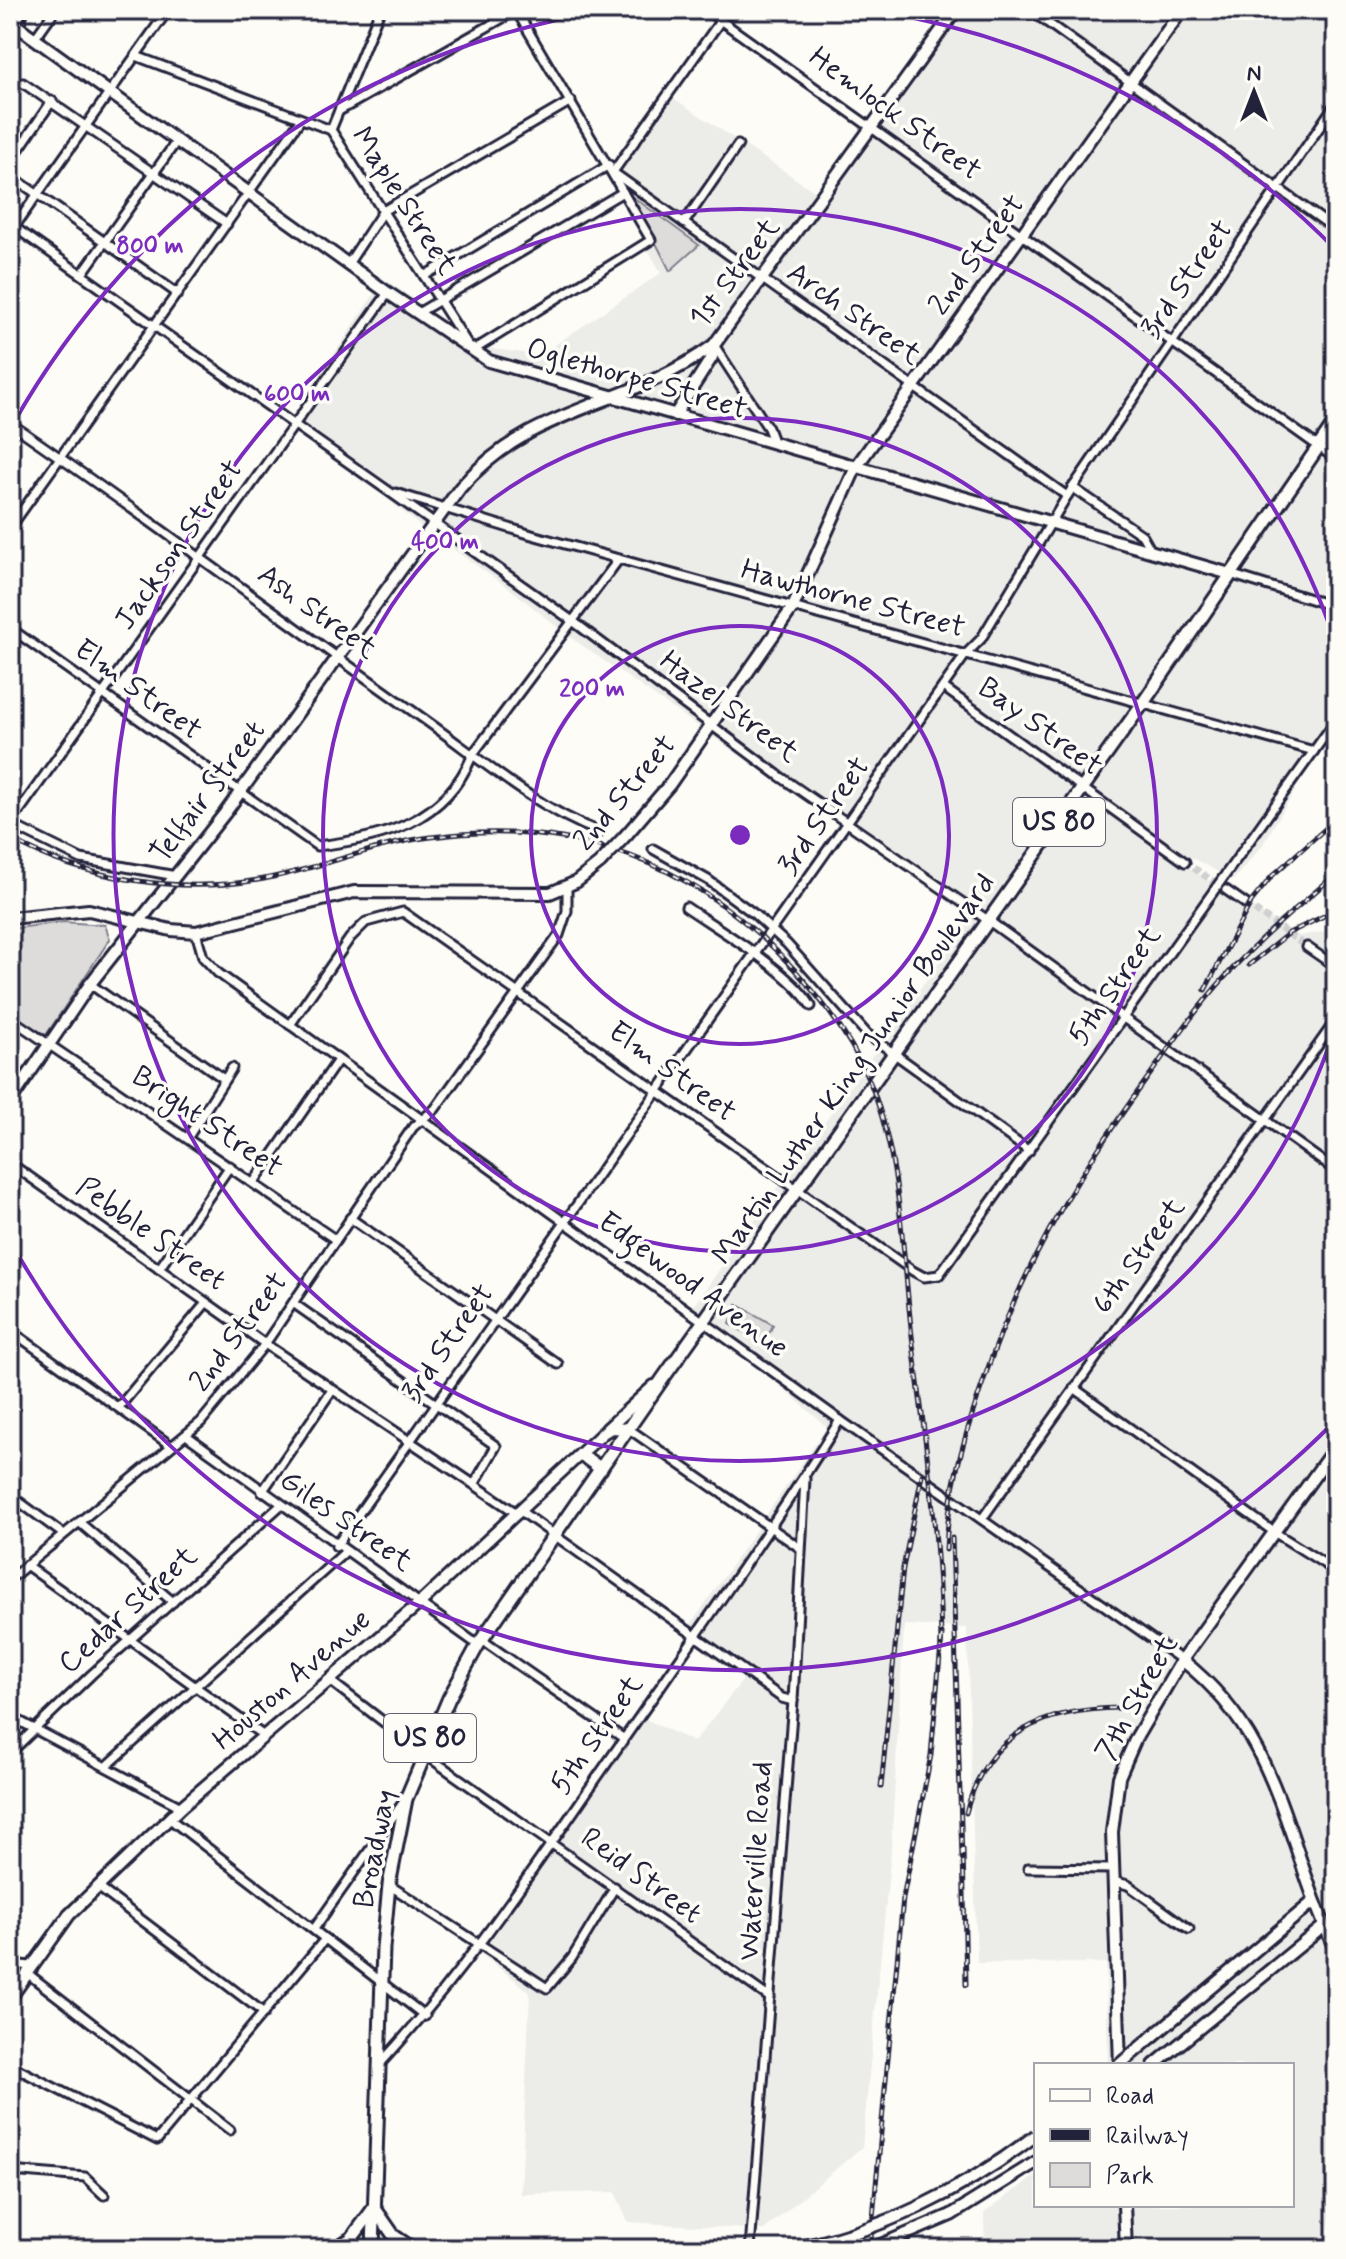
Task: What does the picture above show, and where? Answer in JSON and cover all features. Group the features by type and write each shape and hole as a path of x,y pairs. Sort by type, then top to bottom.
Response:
{"main road":[{"name":"Martin Luther King Junior Boulevard","path":"629,1429 1143,703 1336,421"},
{"name":"Broadway","path":"374,2207 378,2065 389,1885 406,1799 424,1750 480,1643 629,1429"},
{"path":"582,1455 601,1469"},
{"path":"335,2249 352,2238 374,2207 394,2236 413,2249"},
{"name":"US 80","path":"373,2249 374,2207"}],"street":[{"path":"11,228 168,10"},
{"path":"331,130 380,10"},
{"path":"339,111 517,10 651,240 472,351"},
{"name":"Hemlock Street","path":"706,10 1336,459"},
{"name":"1st Street","path":"444,510 495,452 532,429 662,379 714,345 956,10"},
{"path":"1030,10 1336,230"},
{"name":"2nd Street","path":"10,1579 186,1435 265,1344 420,1119 435,1109 563,927 567,887 600,863 670,784 793,607 856,467 1182,10"},
{"path":"33,37 53,12"},
{"path":"424,276 611,168 721,20"},
{"name":"Oglethorpe Street","path":"13,23 388,293 489,361 1336,607"},
{"name":"Maple Street","path":"136,56 331,130 472,351"},
{"path":"23,83 227,224"},
{"path":"10,162 52,101"},
{"path":"348,264 383,211 571,101"},
{"name":"3rd Street","path":"336,1546 966,654 981,639 1072,487 1336,103"},
{"path":"10,528 301,119"},
{"path":"82,274 176,142"},
{"path":"684,223 738,145"},
{"name":"Arch Street","path":"611,168 1067,496"},
{"path":"10,175 178,294"},
{"path":"418,313 623,192"},
{"name":"Hazel Street","path":"11,228 82,274 432,525 574,622 848,825 989,921 1336,1171"},
{"name":"Jackson Street","path":"10,824 388,293"},
{"path":"675,415 712,357 714,345"},
{"path":"714,345 768,428 774,444"},
{"path":"577,386 582,397 577,410"},
{"name":"Ash Street","path":"10,423 201,556 337,658 473,754 562,815 600,832"},
{"name":"Hawthorne Street","path":"381,487 444,510 1314,751"},
{"path":"1072,487 1142,535 1152,553"},
{"name":"Telfair Street","path":"10,1102 90,984 240,792 444,510"},
{"path":"473,754 619,559"},
{"name":"Elm Street","path":"10,628 317,846 417,821 453,792 473,754"},
{"name":"Bay Street","path":"943,687 1185,862"},
{"name":"5th Street","path":"931,1277 939,1275 956,1255 1122,1017 1336,720"},
{"path":"10,824 81,859 176,876"},
{"path":"653,849 728,894 773,931 854,1022 1029,1151"},
{"path":"10,918 89,910 196,932 354,892 529,895 567,887"},
{"path":"1226,890 1246,904"},
{"path":"686,907 755,955 801,992 811,1006"},
{"name":"Elm Street","path":"290,1025 350,938 366,922 403,912 913,1271 931,1277"},
{"name":"Edgewood Avenue","path":"196,932 209,966 840,1420 1182,1660"},
{"path":"1307,947 1336,967"},
{"path":"90,984 224,1079"},
{"name":"Bright Street","path":"10,1018 336,1240"},
{"name":"6th Street","path":"982,1519 1336,1020"},
{"path":"254,1182 338,1060"},
{"path":"188,1137 232,1068"},
{"name":"Pebble Street","path":"10,1163 265,1344 408,1441 556,1534 782,1698 793,1701"},
{"path":"159,1269 230,1166"},
{"path":"350,1218 558,1364"},
{"path":"119,1407 206,1303"},
{"path":"293,1303 496,1446 475,1483"},
{"path":"10,1330 170,1445"},
{"name":"Houston Avenue","path":"10,1998 69,1915 181,1807 521,1513 664,1377"},
{"path":"1074,1388 1274,1532 1336,1571"},
{"path":"262,1492 332,1390"},
{"name":"5th Street","path":"378,2065 425,2016 480,1944 697,1634 840,1420"},
{"path":"603,1433 611,1428 629,1429 800,1548"},
{"name":"Giles Street","path":"186,1435 336,1546 623,1738"},
{"name":"7th Street","path":"1120,2063 1113,1881 1113,1810 1119,1777 1136,1738 1182,1660 1336,1446"},
{"name":"Waterville Road","path":"750,2249 793,1701 805,1476"},
{"path":"10,1495 63,1534"},
{"name":"Cedar Street","path":"10,1753 281,1505"},
{"path":"79,1522 173,1602"},
{"path":"107,1766 345,1552"},
{"path":"26,1565 264,1736"},
{"path":"1182,1660 1229,1703 1260,1750 1314,1901 1336,1951"},
{"name":"Reid Street","path":"329,1680 424,1750 433,1760 552,1841 770,1998"},
{"path":"10,1716 181,1807"},
{"path":"314,1929 406,1799"},
{"path":"170,1819 425,2016"},
{"path":"1028,1868 1113,1869"},
{"path":"1113,1881 1128,1885 1189,1929"},
{"path":"389,1885 547,1988 572,1958 615,1887"},
{"path":"98,1887 264,2013"},
{"path":"1122,2063 1314,1901"},
{"path":"1156,2063 1324,1926"},
{"path":"10,2065 152,2140 162,2135 325,1939"},
{"path":"10,1964 29,1970 190,2102 230,2130"},
{"path":"790,2249 842,2236 918,2207 979,2175 1034,2136"},
{"path":"871,2249 951,2215 1034,2163"},
{"path":"10,2171 85,2177 104,2195"},
{"path":"1124,2207 1126,2249"}],"shaded area":[{"path":"948,10 1336,10 1336,720 1262,846 1233,880 1095,805 1212,883 1299,936 1336,930 1336,2194 1326,2240 1336,2249 985,2249 984,2213 1034,2176 1034,2207 1294,2207 1294,2063 1108,2063 1106,1963 977,1963 967,1628 904,1625 891,1850 862,2147 764,2230 628,2222 615,2192 521,2194 530,1992 480,1953 643,1718 694,1742 745,1677 685,1633 827,1427 692,1308 971,917 563,632 513,591 420,526 292,418 384,279 484,348 540,355 661,273 606,172 664,92 817,193"}],"green space":[{"path":"633,197 699,245 670,271"},
{"path":"63,922 105,925 110,939 46,1035 10,1014 10,929"},
{"path":"737,1304 773,1325 767,1338 757,1339 730,1324"}],"tunnel":[{"path":"1185,862 1226,890"},
{"path":"1246,904 1307,947"}],"railway":[{"path":"10,47 23,27 28,10"},
{"path":"1205,990 1251,902 1272,876 1336,819"},
{"path":"10,839 38,853 99,873 131,880 195,885 280,876 409,840 484,833 535,835 584,842 630,856 674,875 716,901 756,932 794,969 837,1023 864,1069 882,1116 900,1213 935,1532 941,1646"},
{"path":"946,1550 957,1469 980,1391 1012,1307 1070,1193 1118,1120 1214,990 1265,936 1336,874"},
{"path":"1249,965 1289,933 1336,910"},
{"path":"881,1787 903,1568 922,1475"},
{"path":"952,1538 962,1858"},
{"path":"870,2249 903,1898 931,1755 942,1634"},
{"path":"966,1813 975,1785 988,1763 1004,1744 1022,1730 1067,1713 1120,1708"},
{"path":"963,1849 966,1985"}]}
